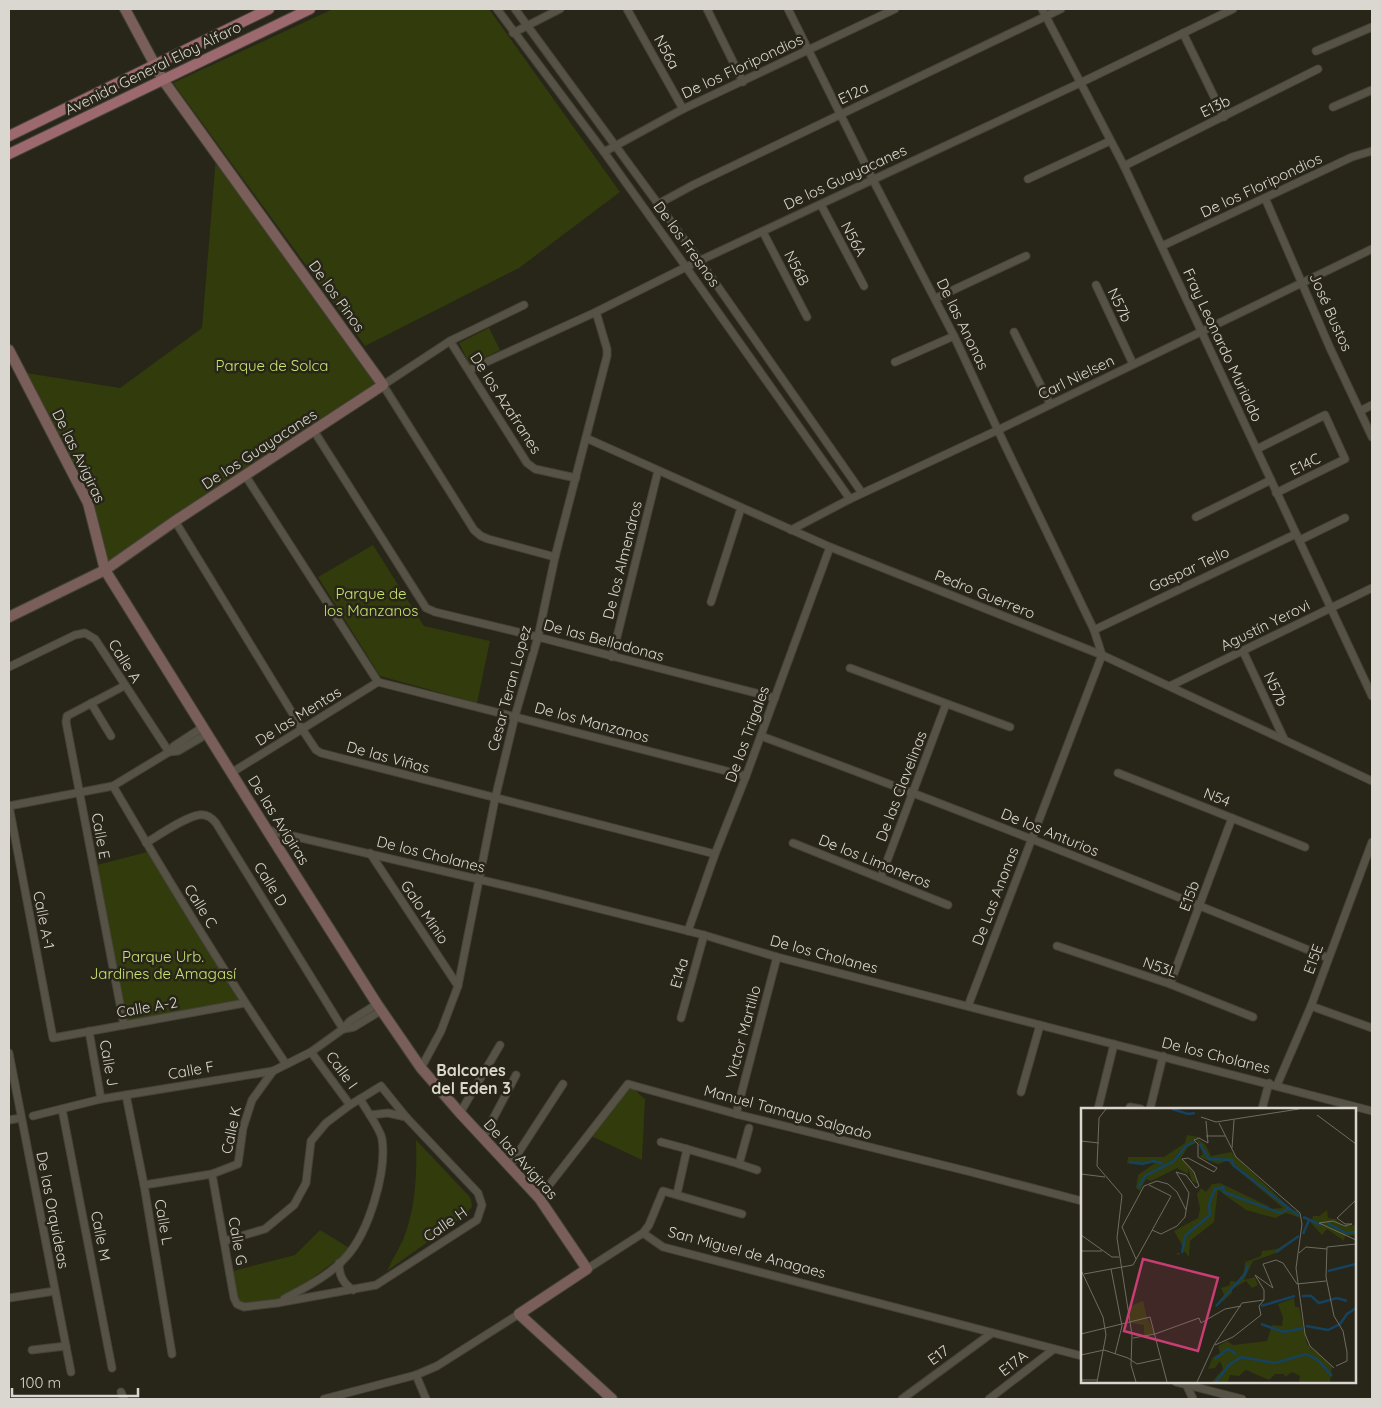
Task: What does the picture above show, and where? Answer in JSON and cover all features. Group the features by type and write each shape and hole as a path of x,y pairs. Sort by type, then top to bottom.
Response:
{"main road":[{"name":"Avenida General Eloy Alfaro","path":"9,136 269,9"},
{"name":"Avenida General Eloy Alfaro","path":"9,154 310,9"}],"street":[{"name":"De los Pinos","path":"125,9 153,65 163,80 383,385 474,530 488,539 556,557"},
{"name":"De los Fresnos","path":"497,9 513,33 604,152 850,499"},
{"name":"De los Fresnos","path":"515,9 700,261 862,493"},
{"path":"513,33 560,9"},
{"name":"N56a","path":"627,9 683,109"},
{"path":"707,9 743,82"},
{"name":"De las Anonas","path":"788,9 873,180 936,298 1094,630 1102,655"},
{"path":"874,9 878,17"},
{"name":"De los Floripondios","path":"604,152 683,109 895,9"},
{"name":"E12a","path":"658,204 1044,12 1061,9"},
{"name":"De los Guayacanes","path":"469,370 596,312 686,267 1080,83 1233,9"},
{"name":"Fray Leonardo Murialdo","path":"1044,12 1124,166 1372,696"},
{"path":"1316,51 1372,27"},
{"path":"1182,34 1224,117"},
{"name":"E13b","path":"1124,166 1318,69"},
{"path":"1333,107 1372,90"},
{"path":"1028,179 1110,141"},
{"name":"De los Floripondios","path":"1162,246 1352,157 1372,152"},
{"name":"José Bustos","path":"1265,198 1372,437"},
{"name":"N56A","path":"820,205 864,286"},
{"name":"N56B","path":"763,232 807,317"},
{"name":"Carl Nielsen","path":"791,530 862,493 998,430 1372,249"},
{"path":"936,298 1026,256"},
{"name":"N57b","path":"1096,285 1133,364"},
{"name":"De los Guayacanes","path":"9,617 105,570 175,521 450,341 524,305"},
{"path":"722,317 734,309"},
{"name":"Cesar Teran Lopez","path":"421,1068 441,1031 458,986 495,799 515,716 538,637 556,557 607,356 607,349 596,312"},
{"path":"1014,332 1050,404"},
{"path":"895,362 954,336"},
{"name":"De los Azafranes","path":"450,341 527,463 535,469 576,478"},
{"name":"De las Avigiras","path":"9,350 88,504 105,570 267,830 379,1007 421,1068 482,1138 539,1198 587,1269"},
{"path":"773,390 784,382"},
{"path":"1360,411 1372,405"},
{"name":"E14C","path":"1257,449 1325,415 1345,459 1276,493"},
{"name":"De las Belladonas","path":"314,431 426,608 435,612 774,698"},
{"name":"Pedro Guerrero","path":"586,438 830,547 1102,655 1372,781"},
{"name":"De los Almendros","path":"612,657 658,471"},
{"path":"245,476 378,682"},
{"path":"1196,517 1271,480"},
{"path":"711,602 741,508"},
{"name":"Gaspar Tello","path":"1094,630 1298,537 1345,518"},
{"name":"De las Viñas","path":"175,521 316,750 321,753 495,799 715,854"},
{"name":"De los Trigales","path":"688,931 830,547"},
{"name":"Agustín Yerovi","path":"1170,686 1372,588"},
{"name":"Calle A","path":"9,667 75,635 85,633 95,639 168,752"},
{"name":"N57b","path":"1243,651 1284,739"},
{"name":"De Las Anonas","path":"968,1006 1102,655"},
{"path":"850,668 1010,727"},
{"name":"De los Manzanos","path":"378,682 746,776"},
{"name":"De las Mentas","path":"232,773 378,682"},
{"name":"Calle E","path":"124,686 66,718 124,1025"},
{"path":"91,703 111,736"},
{"name":"De las Clavelinas","path":"881,877 946,704"},
{"path":"9,806 113,786 168,752 174,746 205,731"},
{"name":"De los Anturios","path":"761,736 913,792 1328,958"},
{"name":"N54","path":"1118,773 1305,847"},
{"name":"Calle C","path":"113,786 245,1003 286,1064"},
{"name":"Calle A-1","path":"9,806 53,1038"},
{"name":"Calle D","path":"146,843 191,817 205,815 216,822 343,1029"},
{"name":"E15b","path":"1170,984 1232,818"},
{"name":"De los Cholanes","path":"267,830 370,853 704,935 777,957 1372,1111"},
{"name":"De los Limoneros","path":"793,842 948,905"},
{"name":"E15E","path":"1262,1108 1311,1006 1372,842"},
{"name":"Galo Minio","path":"370,853 458,986"},
{"name":"E14a","path":"681,1018 704,935"},
{"name":"N53L","path":"1057,946 1170,984 1252,1017"},
{"name":"Victor Martillo","path":"736,1114 777,957"},
{"name":"Calle A-2","path":"53,1038 245,1003"},
{"path":"1311,1006 1372,1028"},
{"name":"Calle F","path":"33,1116 101,1099 273,1071 311,1052 343,1029 350,1021 379,1007"},
{"path":"1021,1092 1040,1025"},
{"name":"Calle J","path":"89,1031 101,1099"},
{"path":"1098,1108 1114,1044"},
{"path":"460,1113 500,1045"},
{"name":"Calle I","path":"311,1052 350,1105"},
{"name":"De las Orquideas","path":"9,1053 71,1372"},
{"path":"1150,1108 1163,1056"},
{"name":"Calle K","path":"144,1185 212,1174 238,1164 243,1128 252,1100 273,1071"},
{"path":"482,1138 516,1075"},
{"path":"509,1166 563,1084"},
{"name":"Manuel Tamayo Salgado","path":"539,1198 628,1084 736,1114 1081,1201"},
{"name":"Calle H","path":"244,1307 376,1285 478,1220 481,1210 481,1199 478,1193 406,1117 381,1086 360,1099"},
{"name":"Calle L","path":"126,1095 144,1185 172,1354"},
{"path":"224,1241 265,1229 294,1205 306,1183 311,1141 326,1123 360,1099 382,1137 381,1175 369,1219 347,1256 320,1279 277,1303"},
{"path":"1130,1107 1136,1108"},
{"name":"Calle M","path":"62,1109 112,1368"},
{"path":"370,1115 388,1113 406,1117"},
{"path":"9,1120 21,1118"},
{"path":"739,1164 749,1128"},
{"path":"662,1142 757,1170"},
{"path":"677,1194 687,1149"},
{"name":"Calle G","path":"212,1174 234,1298 237,1304 244,1307"},
{"path":"324,1399 416,1375 437,1366 643,1233 661,1193 666,1191 742,1214"},
{"name":"San Miguel de Anagaes","path":"643,1233 663,1247 1081,1356"},
{"path":"339,1263 339,1272 344,1283 353,1290"},
{"path":"9,1298 55,1292"},
{"path":"519,1314 612,1399"},
{"name":"E17","path":"902,1399 992,1333"},
{"path":"32,1350 66,1346"},
{"name":"E17A","path":"989,1399 1054,1349"},
{"path":"416,1375 426,1399"},
{"path":"1181,1383 1242,1399"},
{"path":"1186,1384 1193,1399"}],"green space":[{"path":"333,9 489,9 620,192 519,268 365,346 173,83"},
{"name":"Parque de Solca","path":"216,156 383,385 105,570 88,503 20,372 120,388 202,328"},
{"path":"489,328 500,350 470,365 459,343"},
{"name":"Parque de los Manzanos","path":"373,545 424,626 490,641 477,703 380,676 318,577"},
{"name":"Parque Urb. Jardines de Amagasí","path":"151,851 245,1003 124,1025 93,866"},
{"path":"628,1084 645,1099 642,1160 589,1135"},
{"path":"416,1140 469,1196 472,1207 460,1219 387,1271 403,1240 411,1216 416,1178"},
{"path":"320,1230 351,1249 277,1305 254,1310 235,1299 229,1272 295,1255"}],"district":[{"name":"Balcones del Eden 3","path":"471,1079"}]}
